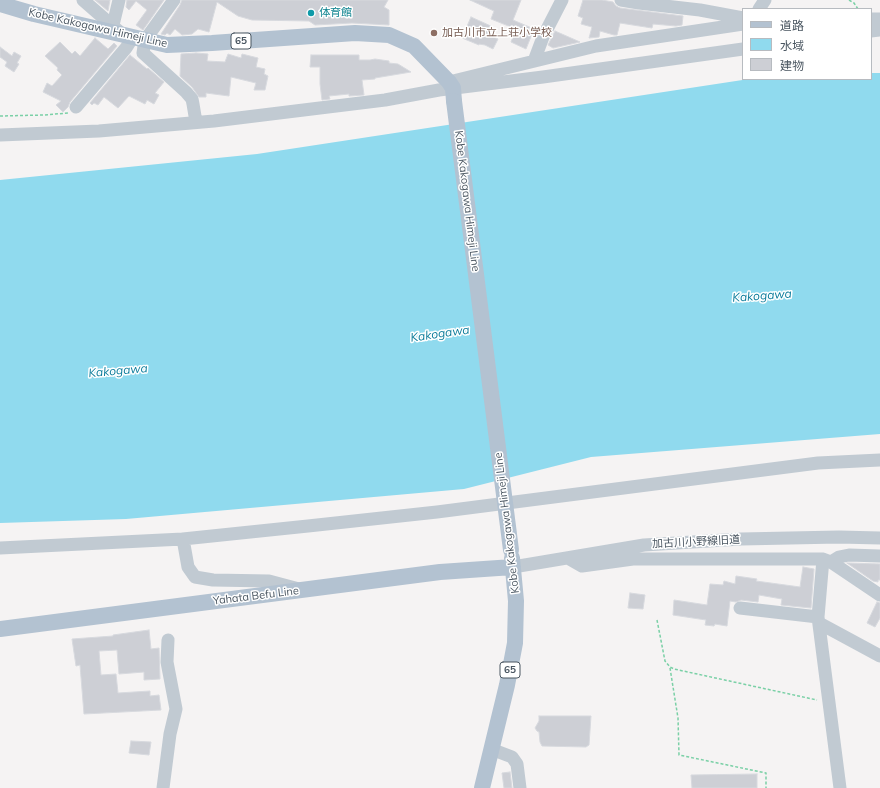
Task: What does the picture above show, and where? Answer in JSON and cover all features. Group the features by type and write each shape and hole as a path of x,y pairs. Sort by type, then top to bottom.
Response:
{"main road":[{"name":"Kobe Kakogawa Himeji Line","path":"0,4 81,25 129,34 167,45 355,33 389,35 414,46 452,90 511,550 516,601 515,643 507,685 482,788"},
{"name":"Yahata Befu Line","path":"0,629 440,572 513,567"}],"street":[{"path":"76,107 126,48 129,34 119,0"},
{"path":"129,34 174,0"},
{"path":"534,61 543,38 562,0"},
{"path":"621,0 638,4 700,10 742,18"},
{"path":"88,4 129,34 143,53 192,98 196,122"},
{"path":"81,25 94,20 95,15 88,4"},
{"path":"452,90 534,61 596,46 742,25"},
{"path":"0,135 99,132 370,102 742,49"},
{"path":"0,548 183,538 308,526 437,512 818,463 880,460"},
{"name":"加古川小野線旧道","path":"513,567 652,545 741,539 839,537 880,538"},
{"path":"183,538 188,567 195,577 213,580 269,581 303,590"},
{"path":"568,558 582,566 633,559 827,561 849,555 880,556"},
{"path":"827,561 878,593"},
{"path":"827,561 818,620 840,788"},
{"path":"740,608 818,620 880,656"},
{"path":"163,788 170,734 176,709 167,662 168,640"},
{"path":"491,749 512,757 517,764 520,788"}],"path":[{"path":"849,0 854,3 857,8"},
{"path":"0,116 66,114 76,107"},
{"path":"658,620 665,660 670,667 678,718 679,755 766,773 766,788"},
{"path":"670,667 679,671 829,702"}],"water":[{"name":"Kakogawa","path":"872,73 880,73 880,434 591,457 464,489 126,519 0,523 0,180 257,154 742,80 872,80"}],"building":[{"path":"95,0 110,0 108,11"},
{"path":"127,0 164,0 143,30 136,25 147,10 136,1 129,10 126,7"},
{"name":"体育館","path":"182,0 388,0 384,7 389,10 389,25 352,23 315,25 309,21 252,20 238,16 217,2 209,32 198,29 192,34 182,35 175,29 170,35 167,33 165,35 161,34"},
{"path":"470,0 521,0 513,20 534,29 526,49 511,42 516,29 491,19 494,11"},
{"path":"583,0 602,0 613,2 620,8 683,16 682,25 676,26 653,24 652,28 620,23 617,35 600,31 599,37 589,38 592,27 581,24 583,18 578,16"},
{"path":"471,17 493,27 489,35 498,39 493,49 462,38"},
{"path":"555,31 580,42 553,48 548,45"},
{"path":"95,38 108,49 114,43 117,46 63,112 56,105 61,101 43,92 47,83 52,86 62,75 57,70 58,68 45,56 60,42 72,54 75,51 80,56"},
{"path":"0,47 12,56 14,52 21,56 17,63 19,64 14,72 5,66 7,62 0,57"},
{"path":"181,54 208,54 207,61 225,62 228,54 241,58 242,54 258,58 256,67 265,69 264,74 268,76 265,90 254,90 256,83 231,77 229,96 206,93 206,97 199,97 192,87 180,76"},
{"path":"130,55 164,82 155,93 159,95 154,104 147,100 145,104 129,96 118,108 104,97 98,105 94,103 92,105 90,103"},
{"path":"311,55 359,55 359,60 375,59 389,61 389,63 398,64 411,72 362,80 364,95 349,96 349,94 329,96 330,99 322,100 320,67 310,67"},
{"path":"847,563 880,564 880,580 878,580 878,582 873,581"},
{"path":"803,567 814,569 811,608 781,605 782,599 759,595 758,602 741,600 736,602 730,601 727,626 715,624 714,626 705,625 706,620 673,615 674,600 707,605 710,584 723,585 724,581 735,584 736,576 757,579 756,581 800,587"},
{"path":"630,593 645,595 643,609 628,608"},
{"path":"877,602 880,603 880,618 875,627 867,623"},
{"path":"149,630 151,649 159,648 160,679 144,680 144,672 119,674 117,650 99,651 101,675 116,674 118,693 150,691 150,696 159,695 161,710 84,714 80,665 76,666 72,639 113,636"},
{"path":"539,716 591,716 589,745 586,747 542,746 539,732 535,728 539,721"},
{"path":"131,741 151,742 149,755 129,753"},
{"path":"510,772 512,788 504,788 502,773"},
{"path":"757,774 757,788 692,788 691,775"}],"place":[{"name":"体育館","path":"311,13"},
{"name":"加古川市立上荘小学校","path":"434,33"}]}
